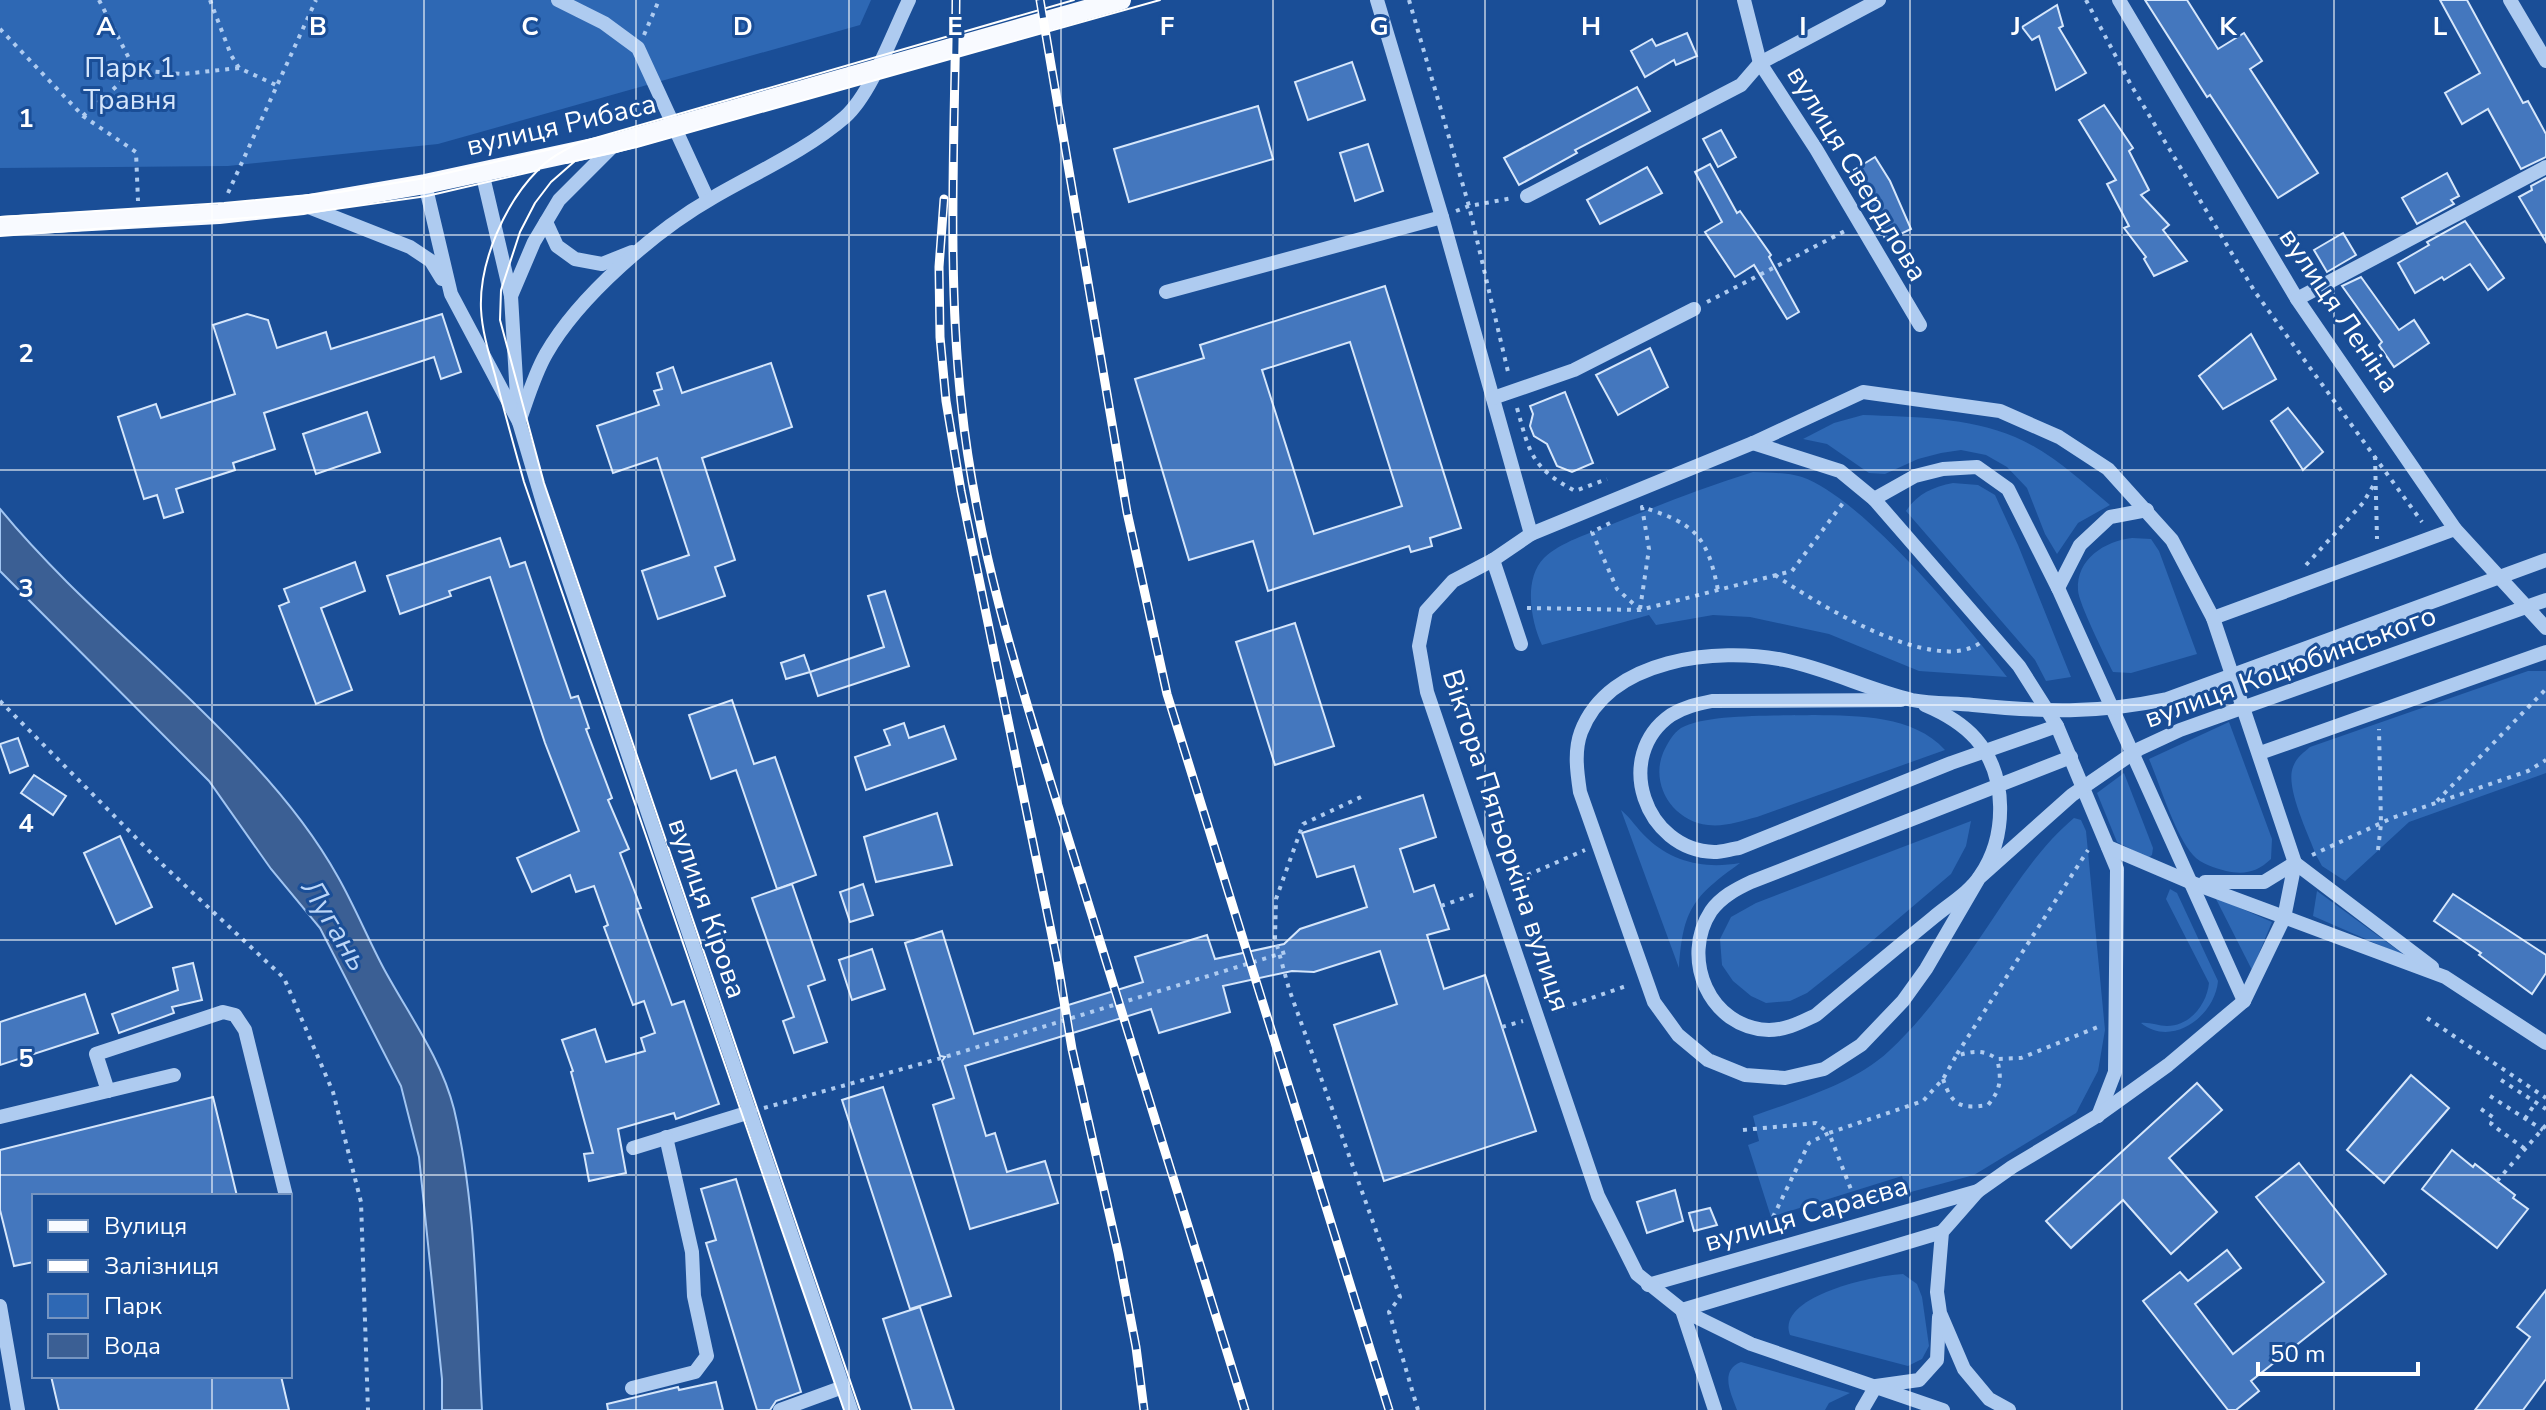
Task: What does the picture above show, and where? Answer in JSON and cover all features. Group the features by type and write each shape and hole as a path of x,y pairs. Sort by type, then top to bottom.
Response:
{"main road":[{"name":"вулиця Рибаса","path":"0,226 219,214 303,205 425,184 623,140 1121,0"}],"street":[{"path":"558,0 604,23 638,48 708,200"},
{"path":"519,422 545,356 583,304 640,249 708,200 812,141 845,117 862,99 909,0"},
{"path":"1377,0 1531,534"},
{"name":"вулиця Свердлова","path":"1744,0 1760,63 1816,149 1920,325"},
{"path":"1527,196 1741,85 1760,63 1879,0"},
{"name":"вулиця Леніна","path":"2119,0 2297,299 2455,529 2546,628"},
{"path":"2510,0 2546,61"},
{"path":"511,296 559,200 623,140"},
{"path":"2297,299 2546,167"},
{"name":"вулиця Кірова","path":"482,172 511,296 519,422"},
{"name":"вулиця Кірова","path":"425,184 451,294 519,422 546,513 851,1410"},
{"path":"303,205 410,247 431,261 451,294"},
{"path":"1166,292 1442,217"},
{"path":"546,222 557,246 575,259 588,263 602,264 640,249"},
{"path":"1493,398 1574,370 1694,309"},
{"name":"Віктора Пятьоркіна вулиця","path":"1943,1410 1751,1344 1682,1310 1637,1274 1598,1196 1427,692 1419,646 1426,611 1453,581 1493,560 1531,534 1753,443 1863,392 2000,411 2059,437 2108,469 2172,540 2213,618 2295,863"},
{"path":"1753,443 1840,471 1874,499 2019,666 2057,726 2117,869 2118,1033 2115,1072 2097,1116"},
{"path":"1874,499 1915,476 1943,469 1977,467 2008,489 2058,588 2244,1001"},
{"path":"2058,588 2080,545 2110,517 2147,510"},
{"path":"2213,618 2455,529"},
{"path":"1493,560 1521,644"},
{"name":"вулиця Коцюбинського","path":"2546,560 2153,702 2078,712 1912,700 1814,667 1781,660 1723,656 1680,660 1616,686 1595,707 1581,733 1576,762 1580,792 1654,1002 1678,1035 1708,1060 1745,1075 1785,1078 1824,1069 1861,1045 1903,1001 1946,938 1979,878 2072,795 2139,749 2180,730 2546,600"},
{"path":"2260,753 2546,652"},
{"path":"2057,726 1951,763 1739,848 1715,852 1691,848 1670,836 1653,819 1643,797 1640,775 1644,753 1654,733 1669,717 1688,706 1712,701 1912,700 1957,722 1977,740 1993,768 1999,794 1996,841 1979,878 1816,1015 1793,1027 1769,1030 1746,1025 1726,1014 1709,996 1700,975 1697,952 1701,929 1713,908 1730,892 1751,882 2071,757"},
{"path":"2108,847 2190,882 2445,977"},
{"path":"2190,882 2264,882 2295,863"},
{"path":"1715,1410 1682,1310 1942,1232 1978,1191 2097,1116 2168,1065 2244,1001 2284,918 2295,863"},
{"path":"2295,863 2445,977 2546,1043"},
{"path":"108,1091 96,1054 223,1012 235,1015 245,1030 286,1194"},
{"path":"0,1117 174,1075"},
{"path":"633,1148 750,1112"},
{"path":"632,1388 695,1372 707,1356 694,1296 692,1252 666,1137"},
{"name":"вулиця Сараєва","path":"1648,1285 1978,1191"},
{"path":"1862,1410 1876,1386 1919,1380 1937,1360 1940,1313 1937,1292 1942,1232"},
{"path":"0,1306 18,1410"},
{"path":"1940,1313 1964,1369 1989,1399 2009,1410"},
{"path":"780,1410 843,1387"}],"path":[{"path":"99,0 135,70"},
{"path":"210,0 239,68"},
{"path":"219,214 316,0"},
{"path":"638,48 659,0"},
{"path":"1409,0 1469,206 1531,457 1551,478 1575,491 1607,479"},
{"path":"2086,0 2131,85 2255,292 2433,537"},
{"path":"0,29 83,116 136,152 138,218"},
{"path":"83,116 135,70 183,74 239,68 276,85"},
{"path":"1442,217 1469,206 1527,196"},
{"path":"1694,309 1860,224"},
{"path":"2375,456 2378,557"},
{"path":"2280,594 2363,503 2376,481"},
{"path":"1509,608 1640,610 1792,571 1856,486"},
{"path":"1630,513 1642,507 1673,517 1699,535 1712,559 1718,590"},
{"path":"1640,610 1649,549 1642,507"},
{"path":"1617,519 1592,532 1617,589 1640,610"},
{"path":"1775,575 1813,600 1909,647 1954,652 1972,648 1991,634"},
{"path":"2436,803 2546,689"},
{"path":"2378,711 2381,824 2378,850"},
{"path":"2295,863 2381,824 2528,771 2546,760"},
{"path":"1361,797 1303,824 1276,899 1275,938 1289,989 1400,1297 1389,1312 1418,1410"},
{"path":"1524,878 1598,844"},
{"path":"1773,1217 1809,1143 1829,1133 1923,1101 1943,1079 2088,850"},
{"path":"750,1112 945,1057 1286,952"},
{"path":"1567,1007 1646,979"},
{"path":"2427,1018 2546,1098"},
{"path":"1997,1059 2021,1058 2104,1025"},
{"path":"1943,1079 1948,1093 1958,1104 1971,1107 1988,1105 1997,1094 2002,1078 1997,1059 1988,1052 1974,1051 1956,1056"},
{"path":"2501,1080 2546,1109"},
{"path":"2490,1096 2525,1119 2544,1127 2497,1181"},
{"path":"2525,1119 2536,1102"},
{"path":"2481,1109 2494,1118 2491,1124 2525,1149"},
{"path":"1743,1130 1816,1123 1829,1133 1852,1192"}],"green space":[{"name":"Парк 1 Травня","path":"0,0 871,0 860,25 438,144 228,166 0,168"},
{"path":"1863,415 1940,419 1997,430 2041,450 2110,505 2078,523 2057,554 2045,534 2027,488 2007,467 1986,455 1961,450 1941,453 1918,459 1885,474 1869,473 1827,444 1803,439 1834,423"},
{"path":"1753,472 1802,477 1827,490 1854,510 1912,565 2007,677 1919,671 1829,634 1750,617 1713,615 1656,625 1649,615 1542,645 1532,613 1531,589 1537,567 1551,552 1584,535"},
{"path":"1953,483 1978,485 1995,495 2071,677 2046,681 2035,660 1906,511 1926,492"},
{"path":"2132,538 2151,539 2159,551 2197,654 2131,673 2113,672 2082,606 2079,579 2082,569 2094,554 2112,543"},
{"path":"2528,671 2546,671 2546,773 2409,822 2345,881 2322,866 2303,823 2292,786 2293,767 2302,754 2310,747"},
{"path":"1867,717 1901,724 1932,738 1945,750 1757,817 1727,824 1708,825 1684,817 1662,789 1660,765 1663,753 1681,728 1726,718"},
{"path":"2229,722 2272,839 2271,859 2256,870 2245,872 2217,868 2193,855 2174,823 2149,759"},
{"path":"2124,773 2153,848 2148,858 2117,842 2097,793"},
{"path":"1621,810 1643,835 1679,858 1702,864 1740,863 1711,885 1693,906 1684,931 1679,968"},
{"path":"2074,818 2081,820 2086,831 2105,1030 2098,1071 2076,1113 1974,1175 1907,1193 1902,1176 1771,1217 1748,1145 1759,1141 1753,1116 1842,1082 1889,1051 1945,987 2031,864"},
{"path":"1971,821 1966,846 1951,874 1807,993 1790,1001 1766,1003 1751,996 1733,981 1722,965 1720,939 1731,917 1756,903"},
{"path":"2170,889 2177,893 2218,981 2209,1006 2200,1016 2178,1030 2166,1032 2153,1030 2141,1023 2167,1026 2190,1018 2205,999 2209,983 2166,899"},
{"path":"2317,891 2407,957 2313,916"},
{"path":"2215,897 2272,922 2252,970"},
{"path":"1903,1274 1917,1284 1922,1297 1929,1346 1922,1359 1908,1366 1790,1335 1789,1321 1798,1309 1812,1299 1851,1283"},
{"path":"1741,1362 1850,1393 1829,1403 1825,1410 1737,1410 1728,1377 1734,1366"}],"water":[{"name":"Лугань","path":"0,509 59,574 217,725 284,799 329,861 384,969 433,1054 454,1109 462,1146 477,1297 482,1410 442,1410 442,1379 419,1157 401,1086 320,928 271,869 209,781 0,571"}],"building":[{"path":"2145,0 2187,0 2218,49 2244,33 2262,61 2250,69 2318,173 2278,198 2210,95 2207,97"},
{"path":"2440,0 2467,0 2523,103 2528,101 2546,134 2546,157 2521,169 2488,109 2462,124 2445,93 2480,73"},
{"path":"2057,5 2063,26 2059,28 2086,73 2056,90 2039,36 2032,40 2022,27"},
{"path":"1687,33 1697,56 1676,65 1674,60 1645,77 1631,51 1652,39 1656,46"},
{"path":"1352,62 1365,100 1308,120 1295,82"},
{"path":"1637,87 1650,111 1575,150 1577,153 1519,185 1504,158"},
{"path":"2104,105 2133,148 2129,151 2149,190 2141,195 2169,225 2163,230 2187,261 2154,276 2144,259 2146,257 2124,228 2129,226 2107,184 2116,180 2079,120"},
{"path":"1258,106 1273,159 1129,202 1114,149"},
{"path":"1721,130 1736,157 1718,167 1703,139"},
{"path":"1368,144 1383,191 1355,201 1340,153"},
{"path":"1875,157 1890,181 1911,229 1886,241 1866,196 1849,173"},
{"path":"1710,164 1737,213 1740,211 1771,255 1769,257 1799,312 1787,319 1754,265 1735,277 1705,232 1722,222 1695,172"},
{"path":"1647,167 1662,193 1600,224 1587,200"},
{"path":"2447,173 2459,196 2451,200 2454,204 2417,224 2402,198"},
{"path":"2546,178 2546,242 2519,197"},
{"path":"2465,221 2504,278 2488,290 2470,264 2415,293 2398,263"},
{"path":"2343,233 2356,255 2327,272 2314,250"},
{"path":"2361,277 2399,330 2414,320 2429,343 2394,367 2379,345 2382,342 2342,286"},
{"path":"1385,286 1461,528 1430,538 1432,546 1411,552 1409,546 1268,591 1253,541 1189,560 1135,379 1204,358 1200,345","holes":["1350,342 1402,506 1314,534 1262,370"]},
{"path":"247,314 268,320 277,348 326,332 331,349 442,314 461,372 441,379 434,357 264,413 275,449 233,463 235,470 176,489 183,512 164,518 157,495 144,499 118,417 156,404 161,418 235,394 213,325"},
{"path":"2251,334 2276,379 2223,409 2199,376"},
{"path":"1650,348 1668,387 1618,415 1596,375"},
{"path":"771,363 792,427 702,458 735,560 715,567 725,596 658,619 642,571 689,555 657,458 613,473 597,426 659,405 654,391 662,389 657,373 673,367 682,393"},
{"path":"1565,392 1593,463 1572,472 1557,466 1547,444 1534,436 1530,426 1533,414 1530,406"},
{"path":"2288,408 2323,452 2303,470 2271,421"},
{"path":"367,412 380,452 316,474 303,434"},
{"path":"500,538 510,567 525,562 571,698 578,696 589,728 586,729 612,798 608,800 629,849 620,853 641,908 637,909 672,1005 684,1001 719,1104 676,1119 674,1113 618,1129 626,1173 589,1181 584,1154 593,1153 573,1071 562,1040 595,1029 606,1062 645,1051 641,1038 655,1033 644,1001 633,1005 604,927 608,925 594,886 576,892 570,875 532,892 517,858 579,831 545,743 490,577 449,591 451,596 400,614 387,576"},
{"path":"355,562 365,591 321,608 352,690 316,704 279,606 289,602 284,589"},
{"path":"885,591 909,666 818,696 810,672 884,647 868,596"},
{"path":"1295,623 1334,746 1275,765 1236,642"},
{"path":"804,655 810,672 786,679 781,663"},
{"path":"732,700 754,764 775,757 816,875 777,889 736,770 711,779 689,715"},
{"path":"904,723 909,738 944,726 956,759 866,790 855,757 890,745 884,730"},
{"path":"18,738 28,766 10,773 0,744"},
{"path":"34,775 66,796 53,815 21,793"},
{"path":"1423,795 1436,837 1400,849 1414,892 1434,885 1449,929 1427,935 1444,989 1485,975 1536,1131 1384,1181 1334,1025 1397,1004 1380,951 1314,972 1292,971 1223,986 1230,1012 1159,1033 1151,1009 965,1066 986,1136 995,1133 1007,1172 1045,1161 1058,1203 970,1229 933,1105 954,1098 942,1061 945,1057 940,1056 905,943 942,931 974,1034 1143,982 1135,957 1207,935 1215,959 1284,944 1300,929 1367,907 1354,866 1317,877 1302,833"},
{"path":"937,813 952,865 876,882 864,837"},
{"path":"120,836 152,907 116,924 84,853"},
{"path":"792,884 825,980 808,986 827,1042 794,1053 783,1021 794,1017 752,898"},
{"path":"863,884 873,915 850,922 840,892"},
{"path":"2453,894 2546,955 2546,973 2532,994 2479,955 2481,953 2434,921"},
{"path":"872,949 885,989 852,1000 839,960"},
{"path":"193,963 202,1000 172,1007 174,1013 119,1033 112,1014 178,990 173,968"},
{"path":"85,994 98,1033 0,1065 0,1022"},
{"path":"2411,1075 2449,1108 2384,1183 2347,1150"},
{"path":"2197,1083 2222,1110 2169,1158 2217,1212 2171,1254 2123,1200 2071,1248 2046,1221"},
{"path":"883,1087 951,1296 910,1309 842,1100"},
{"path":"213,1097 237,1194 32,1194 32,1262 14,1266 0,1210 0,1150"},
{"path":"2452,1150 2515,1195 2513,1198 2528,1209 2497,1248 2422,1189"},
{"path":"2299,1163 2386,1274 2251,1381 2259,1391 2236,1410 2228,1410 2143,1301 2180,1272 2188,1281 2227,1250 2241,1268 2195,1304 2233,1354 2324,1282 2256,1197"},
{"path":"736,1179 801,1392 776,1401 770,1410 757,1410 706,1243 716,1240 701,1189"},
{"path":"1675,1190 1683,1221 1647,1233 1637,1202"},
{"path":"1710,1208 1717,1225 1694,1231 1689,1213"},
{"path":"2546,1290 2546,1379 2523,1410 2475,1410 2530,1337 2517,1327"},
{"path":"920,1307 954,1410 912,1410 883,1319"},
{"path":"51,1378 281,1378 289,1410 59,1410"},
{"path":"716,1382 723,1410 608,1410 607,1404 678,1387 679,1390"}],"tram line":[{"path":"0,217 224,203 340,192 425,178 578,143 1074,0"},
{"path":"566,163 637,147 1160,0"},
{"path":"578,143 542,166 515,199 496,234 484,272 481,309 484,334 524,482 844,1410"},
{"path":"575,161 551,182 535,203 520,232 501,290 500,320 544,483 860,1410"},
{"path":"0,236 300,214 427,196 539,170"}],"railway":[{"path":"956,0 954,301 961,401 979,519 1024,694 1245,1410"},
{"path":"1040,0 1127,512 1167,694 1389,1410"},
{"path":"944,199 939,267 940,337 946,401 961,491 1058,965 1072,1049 1118,1252 1144,1410"}]}
